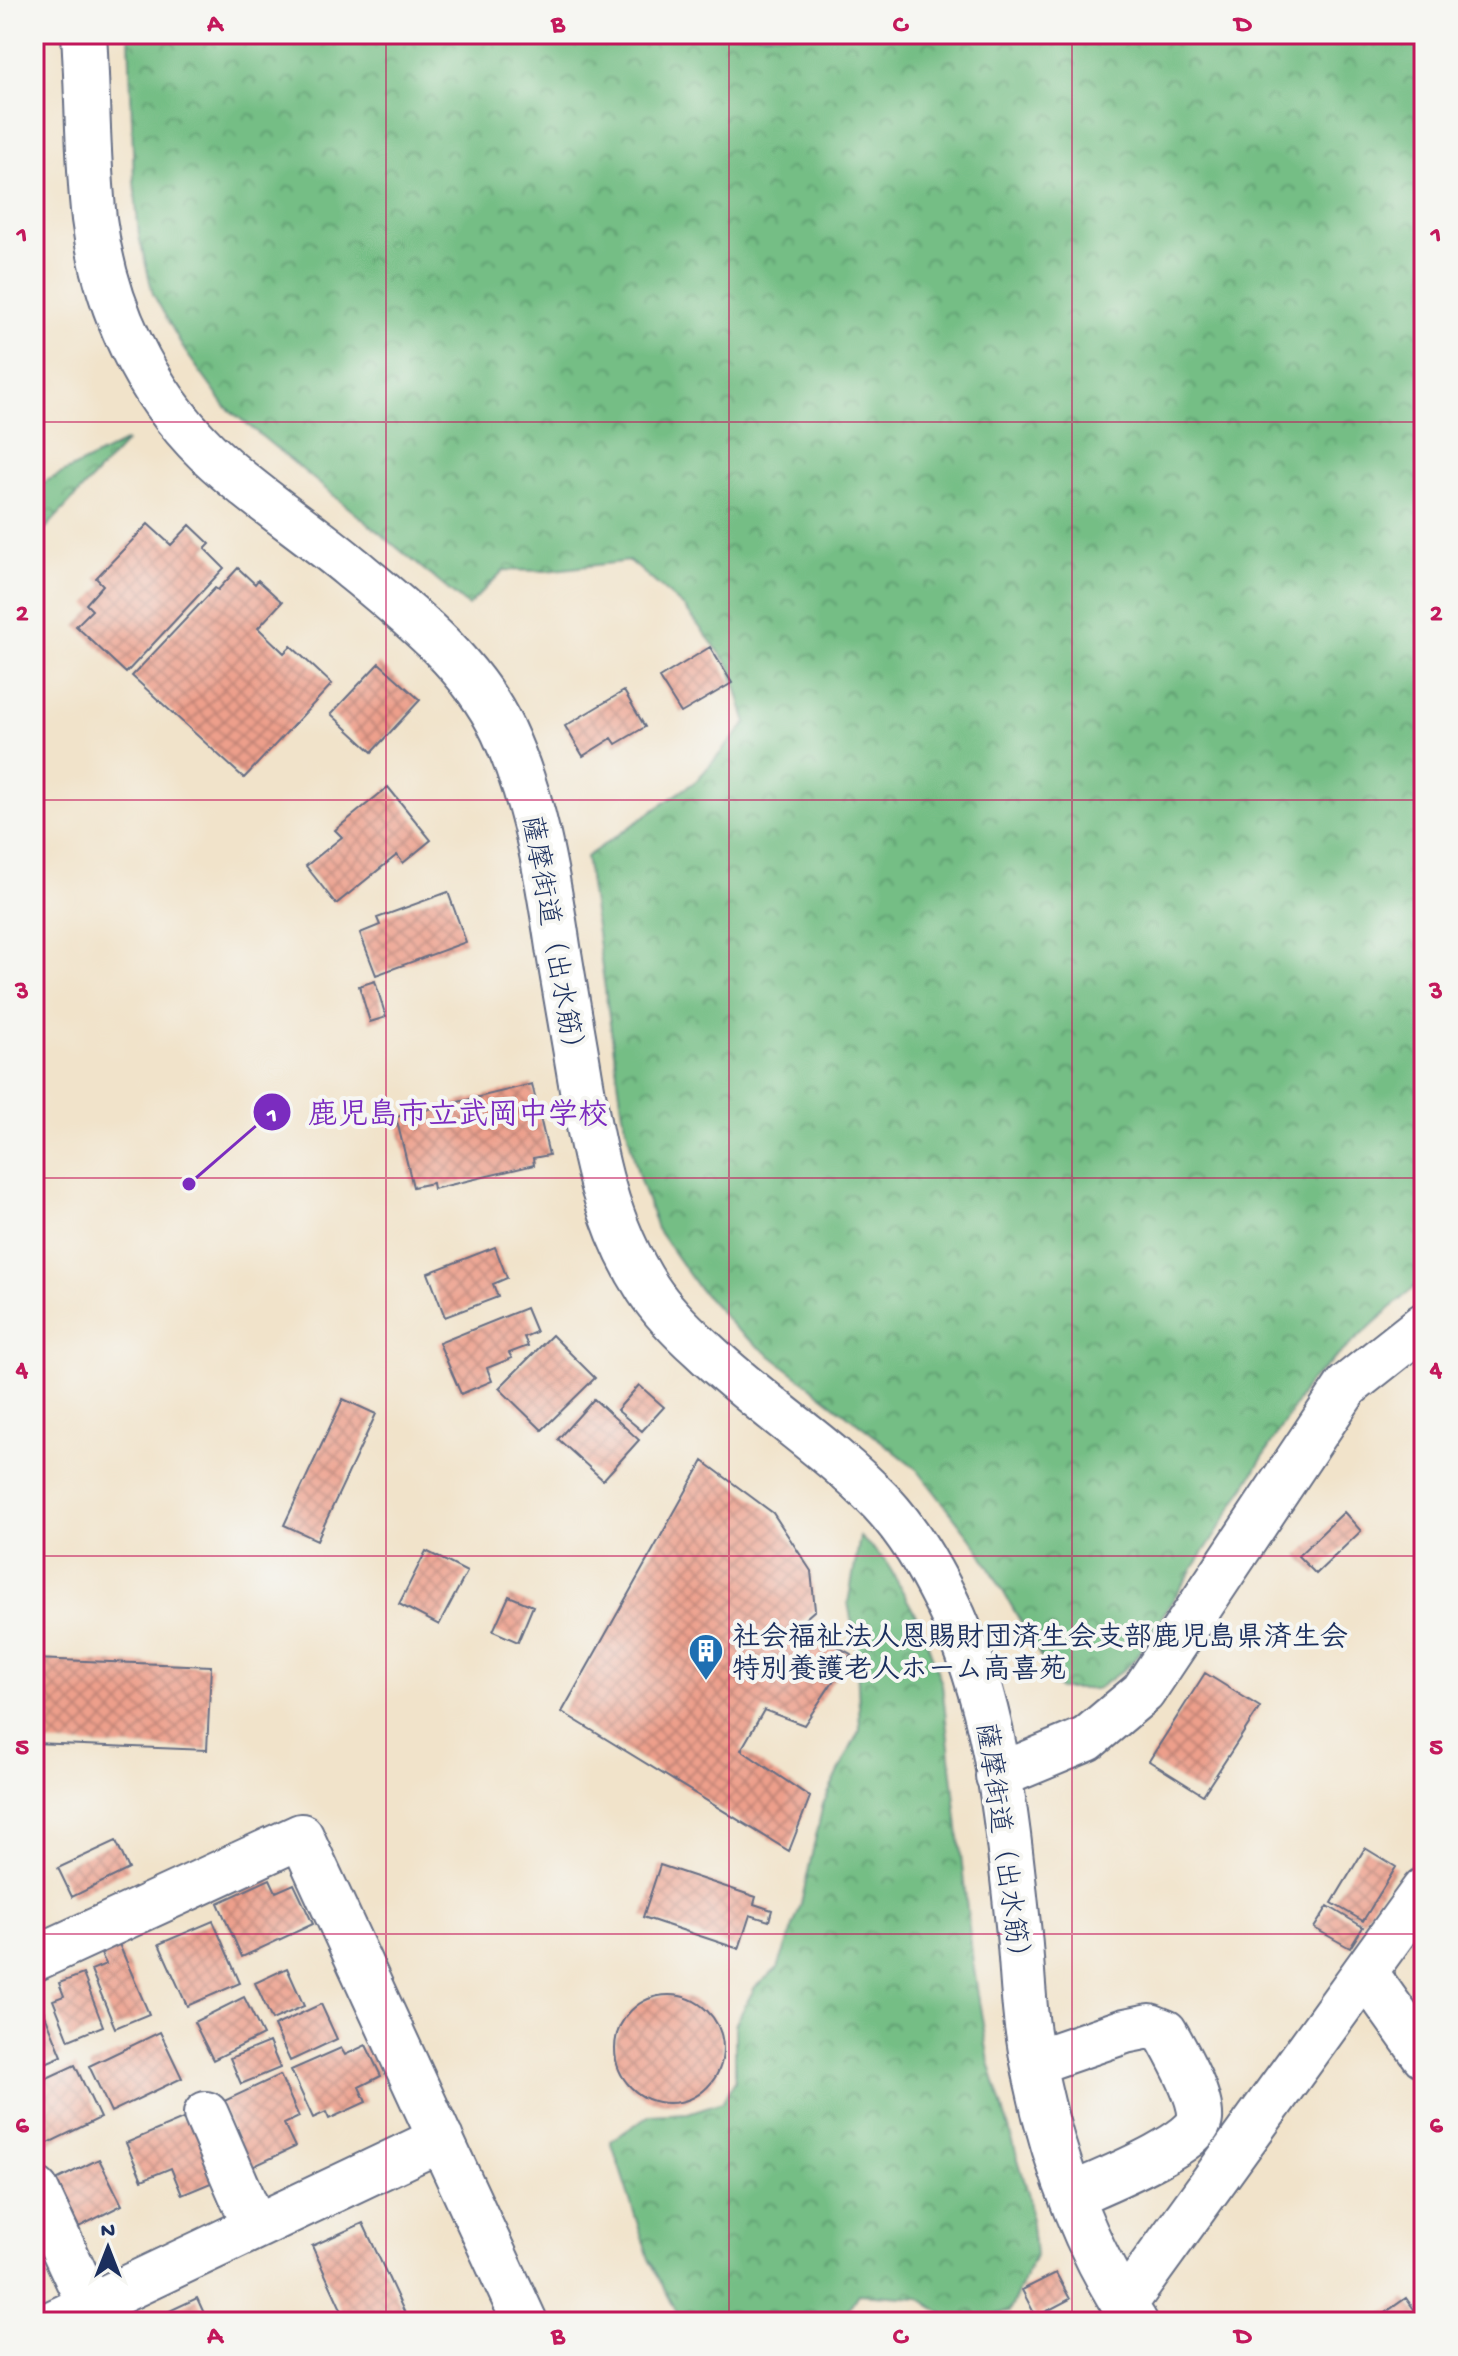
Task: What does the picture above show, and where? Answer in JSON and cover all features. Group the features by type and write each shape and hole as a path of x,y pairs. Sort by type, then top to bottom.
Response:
{"street":[{"name":"薩摩街道（出水筋）","path":"84,34 94,217 102,261 115,305 154,388 178,421 210,454 414,619 476,689 500,725 526,787 544,854 590,1135 602,1189 619,1237 662,1310 730,1376 828,1454 883,1504 922,1553 961,1630 990,1725 1012,1866 1027,2026 1035,2062 1057,2151 1072,2195 1097,2254 1130,2314"},
{"path":"998,1776 1087,1739 1143,1692 1347,1386 1424,1325"},
{"path":"34,1959 301,1836 525,2322"},
{"path":"1130,2314 1424,1890"},
{"path":"1365,1972 1424,2055"},
{"path":"1035,2062 1125,2031 1150,2026 1165,2032 1198,2102 1200,2122 1193,2133 1170,2149 1072,2195"},
{"path":"206,2114 255,2227"},
{"path":"36,2190 73,2314 441,2139"}],"green space":[{"path":"129,34 1424,34 1424,1278 1309,1382 1132,1663 1097,1689 1059,1689 979,1549 916,1468 736,1329 697,1286 657,1229 639,1177 623,1114 586,857 696,781 747,723 730,666 684,607 630,561 546,571 504,570 468,606 225,406 185,351 153,294 139,236"},
{"path":"127,441 34,541 34,487"},
{"path":"860,1537 886,1561 921,1625 942,1684 973,1963 989,2062 1029,2196 1035,2255 1009,2312 955,2322 919,2298 858,2294 840,2322 682,2322 649,2259 611,2141 650,2115 688,2113 722,2102 735,2081 735,2025 755,1987 778,1968 801,1904 823,1804 860,1729 856,1642 848,1603"}],"building":[{"path":"38,161 43,195 34,196 34,162"},
{"path":"148,524 171,545 190,525 210,544 205,549 224,568 126,673 76,626 92,610 86,604 103,585 96,578"},
{"path":"238,568 255,584 258,580 282,602 258,628 284,653 291,646 332,684 244,778 132,676 215,588 218,590"},
{"path":"710,647 732,683 681,713 659,678"},
{"path":"379,663 420,700 372,752 331,714"},
{"path":"624,691 645,727 616,744 612,738 583,756 565,726"},
{"path":"388,787 431,840 403,863 397,855 336,904 306,866 342,837 335,830"},
{"path":"448,892 466,942 376,975 360,933 380,925 377,918"},
{"path":"375,981 386,1017 370,1022 359,986"},
{"path":"532,1084 549,1155 533,1158 534,1165 433,1189 432,1183 413,1187 396,1117"},
{"path":"495,1247 507,1278 493,1284 498,1297 445,1317 428,1273"},
{"path":"526,1308 536,1332 524,1337 528,1346 509,1353 512,1358 487,1368 492,1381 461,1394 439,1343"},
{"path":"552,1335 595,1378 542,1430 499,1388"},
{"path":"639,1385 664,1407 642,1431 617,1410"},
{"path":"343,1399 376,1414 317,1540 284,1525"},
{"path":"594,1399 639,1440 603,1480 558,1439"},
{"name":"社会福祉法人恩賜財団済生会支部鹿児島県済生会 特別養護老人ホーム高喜苑","path":"703,1461 773,1513 811,1571 815,1610 798,1625 851,1654 804,1725 764,1710 741,1750 810,1797 789,1851 562,1712"},
{"path":"1344,1512 1361,1531 1316,1574 1298,1556"},
{"path":"426,1551 467,1572 439,1625 399,1604"},
{"path":"509,1596 533,1606 518,1642 493,1631"},
{"path":"34,1659 211,1666 207,1750 34,1743"},
{"path":"1205,1673 1260,1707 1203,1795 1149,1761"},
{"path":"116,1841 129,1869 72,1897 58,1868"},
{"path":"1365,1848 1396,1867 1363,1921 1332,1903"},
{"path":"660,1865 756,1897 754,1904 772,1910 769,1921 750,1915 739,1949 643,1917"},
{"path":"270,1879 276,1892 294,1884 313,1924 242,1957 218,1903"},
{"path":"1328,1906 1363,1927 1350,1948 1314,1928"},
{"path":"213,1921 240,1983 187,2006 159,1944"},
{"path":"119,1944 149,2014 115,2028 91,1970 106,1964 100,1952"},
{"path":"287,1968 304,2006 272,2020 255,1983"},
{"path":"83,1974 103,2026 69,2040 53,2000 64,1996 59,1983"},
{"path":"669,1995 690,1999 707,2011 719,2028 723,2049 719,2070 707,2087 690,2099 669,2103 648,2099 631,2087 619,2070 615,2049 619,2028 631,2011 648,1999"},
{"path":"244,1997 263,2035 213,2060 194,2022"},
{"path":"321,2004 337,2039 290,2061 274,2026"},
{"path":"43,2010 62,2056 34,2068 34,2014"},
{"path":"160,2032 182,2078 111,2112 89,2066"},
{"path":"269,2042 280,2068 241,2084 230,2058"},
{"path":"366,2045 381,2076 359,2087 366,2102 329,2119 326,2112 313,2118 291,2070 341,2048 345,2055"},
{"path":"75,2065 100,2118 34,2150 34,2084"},
{"path":"280,2075 299,2117 284,2124 295,2147 250,2168 220,2103"},
{"path":"190,2116 218,2180 182,2195 171,2168 142,2180 126,2143"},
{"path":"99,2159 122,2205 79,2227 56,2180"},
{"path":"363,2223 409,2322 347,2322 312,2246"},
{"path":"1056,2273 1070,2299 1036,2317 1022,2290"},
{"path":"197,2298 208,2322 146,2322"},
{"path":"1406,2298 1423,2322 1372,2322"}],"place":[{"name":"鹿児島市立武岡中学校","path":"189,1184"},
{"name":"社会福祉法人恩賜財団済生会支部鹿児島県済生会 特別養護老人ホーム高喜苑","path":"706,1682"}]}
